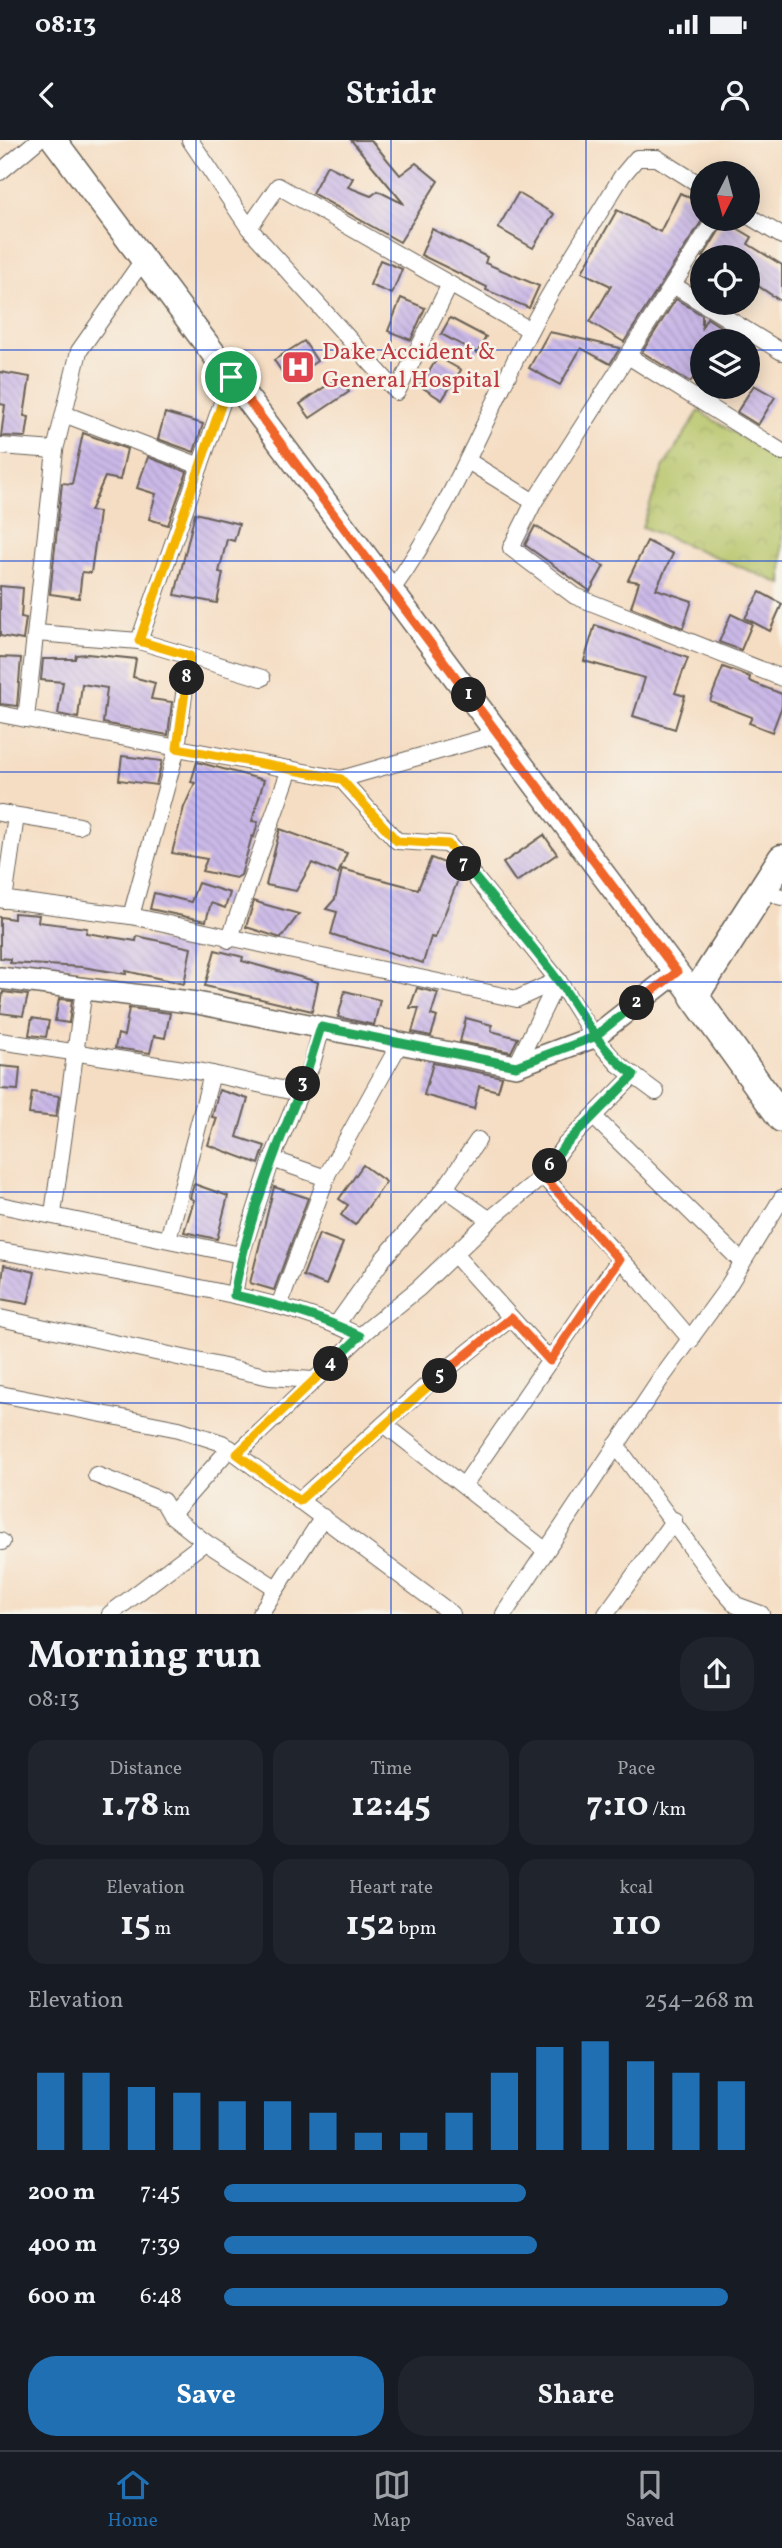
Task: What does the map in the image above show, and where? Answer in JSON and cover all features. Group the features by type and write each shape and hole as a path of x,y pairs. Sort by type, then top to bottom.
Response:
{"highway":[{"path":"782,859 694,996 782,1118"}],"main road":[{"path":"54,140 694,996"}],"street":[{"path":"0,172 38,140"},
{"path":"190,140 248,228 397,392 450,284"},
{"path":"391,591 418,554 468,461 530,330 622,176 637,158 657,158 690,179"},
{"path":"248,228 278,186 530,330"},
{"path":"760,223 782,236"},
{"path":"707,231 534,502 511,548 575,596 782,678"},
{"path":"26,719 55,450 79,351 143,260"},
{"path":"673,285 782,352"},
{"path":"628,356 782,453"},
{"path":"139,641 231,377"},
{"path":"64,414 200,466"},
{"path":"0,446 55,450"},
{"path":"468,461 534,502"},
{"path":"36,633 139,641 262,678"},
{"path":"131,916 177,748 190,656"},
{"path":"0,714 341,779 498,734"},
{"path":"229,940 290,769"},
{"path":"341,779 397,841 448,844 558,980 594,1037 618,1064 656,1092"},
{"path":"79,826 8,814 2,899 131,916 229,940 517,999 558,980"},
{"path":"0,978 197,1003 516,1066 594,1037 677,972"},
{"path":"516,1066 558,980"},
{"path":"53,1214 84,989"},
{"path":"234,1295 241,1255 272,1158 299,1093 321,1027"},
{"path":"0,1041 212,1074 299,1093"},
{"path":"279,1306 326,1178 400,1042"},
{"path":"168,1239 212,1074"},
{"path":"171,1515 233,1451 360,1336 455,1255 490,1220 543,1176 564,1146 634,1075"},
{"path":"594,1117 741,1261"},
{"path":"336,1325 383,1259 445,1188 478,1140"},
{"path":"272,1158 326,1178"},
{"path":"543,1176 691,1340"},
{"path":"445,1188 490,1220"},
{"path":"505,1614 616,1445 725,1291 782,1198"},
{"path":"0,1205 241,1255"},
{"path":"0,1251 117,1269 234,1295 279,1306 360,1336"},
{"path":"455,1255 550,1361"},
{"path":"464,1485 619,1260"},
{"path":"0,1318 270,1377 313,1380"},
{"path":"299,1501 384,1424 511,1318"},
{"path":"0,1394 179,1429 222,1443 452,1614"},
{"path":"384,1424 545,1550"},
{"path":"616,1445 674,1520 720,1587 736,1605 761,1614"},
{"path":"96,1475 163,1501 171,1515 205,1542 276,1588"},
{"path":"260,1614 323,1517"},
{"path":"606,1614 674,1520"},
{"path":"110,1614 205,1542"}],"green space":[{"path":"699,411 782,462 782,584 642,527 663,468"}],"building":[{"path":"351,140 371,140 400,175 416,163 438,181 400,242 312,193 327,165 353,178 348,187 371,196 378,191 404,204"},
{"path":"518,193 554,214 533,248 498,228"},
{"path":"680,193 690,198 690,231 695,231 624,342 590,322 611,286 582,272 617,210 660,232"},
{"path":"432,229 487,257 485,263 539,286 529,308 486,290 487,287 421,255"},
{"path":"719,231 742,231 752,237 750,245 710,245"},
{"path":"760,251 782,265 782,302 760,287"},
{"path":"380,260 402,269 392,294 370,285"},
{"path":"401,298 425,308 411,340 388,331"},
{"path":"676,299 690,308 690,315 702,315 702,327 707,318 724,329 690,329 690,382 642,352"},
{"path":"450,318 486,337 477,353 441,334"},
{"path":"549,332 620,348 610,364 581,348 560,385 529,368"},
{"path":"304,341 317,361 288,381 274,360"},
{"path":"438,357 461,370 442,400 420,386"},
{"path":"0,372 30,377 24,416 29,417 26,437 1,436 5,405 0,404"},
{"path":"339,377 349,392 310,418 300,404"},
{"path":"760,388 775,397 758,425 737,412 745,399 760,399"},
{"path":"165,413 203,424 194,452 158,439"},
{"path":"83,433 127,449 120,480 105,477 90,511 99,512 96,537 91,573 82,572 79,598 50,594 62,483 72,484"},
{"path":"148,457 187,472 168,525 149,519 156,494 137,488"},
{"path":"195,513 239,524 234,541 227,539 219,572 223,573 217,603 175,595"},
{"path":"535,526 604,566 590,591 525,545"},
{"path":"647,541 673,554 656,589 692,601 683,628 631,607 639,582 628,580"},
{"path":"0,586 23,588 21,617 26,618 23,640 0,636"},
{"path":"760,592 782,604 770,631 745,618"},
{"path":"731,614 752,624 741,650 719,642"},
{"path":"595,625 688,658 675,693 685,696 675,729 633,716 645,678 584,661"},
{"path":"76,655 136,659 133,677 155,683 151,699 172,702 168,735 103,723 107,688 82,684 78,718 58,714 63,682 41,680 43,659 75,659"},
{"path":"0,657 21,658 17,706 0,704"},
{"path":"723,667 750,677 749,681 782,694 782,706 772,732 749,723 752,717 710,701"},
{"path":"122,756 162,761 156,785 119,780"},
{"path":"197,762 264,780 252,821 258,822 254,837 252,836 241,875 236,878 202,871 207,859 172,853 184,807 195,783 191,782"},
{"path":"280,829 347,853 338,874 312,863 296,891 266,885"},
{"path":"544,835 557,854 516,882 503,863"},
{"path":"431,858 453,866 460,875 435,938 431,937 423,963 331,934 337,912 326,909 335,899 342,869 418,889"},
{"path":"198,883 230,893 225,908 211,903 206,921 150,909 154,893 191,902"},
{"path":"254,901 299,914 281,938 246,927"},
{"path":"14,913 39,915 38,922 87,928 86,933 136,941 137,936 191,948 184,984 126,971 126,974 82,967 10,963 10,959 0,958 0,917 14,919"},
{"path":"215,950 243,957 242,961 318,982 312,1011 205,986"},
{"path":"417,988 438,993 431,1015 437,1017 431,1036 412,1032 419,1008 410,1008"},
{"path":"345,991 380,1000 374,1025 338,1017"},
{"path":"3,992 28,995 23,1016 0,1013"},
{"path":"59,999 72,1000 69,1023 55,1021"},
{"path":"129,1008 170,1013 165,1038 154,1036 150,1053 115,1048 118,1034 124,1036"},
{"path":"32,1018 49,1021 46,1037 29,1035"},
{"path":"466,1018 492,1025 491,1031 518,1038 511,1052 460,1042"},
{"path":"433,1063 502,1077 498,1091 479,1086 474,1109 424,1095"},
{"path":"0,1066 20,1068 18,1090 0,1089"},
{"path":"219,1090 248,1099 237,1137 265,1146 259,1164 208,1145 217,1118 212,1117"},
{"path":"32,1092 59,1096 56,1117 29,1114"},
{"path":"363,1165 386,1182 355,1225 341,1215 348,1205 339,1199"},
{"path":"194,1184 228,1196 217,1239 184,1232 194,1200 190,1198"},
{"path":"274,1187 308,1198 274,1290 250,1283"},
{"path":"319,1234 343,1243 326,1285 303,1276"},
{"path":"4,1265 35,1272 28,1304 0,1299"}],"place":[{"name":"Dake Accident & General Hospital","path":"298,367"}],"route":[{"path":"231,377 139,641 190,656 177,748 341,779 397,841 448,844 558,980 594,1037 618,1064 634,1075 564,1146 543,1176 619,1260 550,1361 511,1318 452,1368 426,1386 299,1501 237,1454 360,1336 332,1322 234,1295 241,1255 272,1158 312,1064 321,1027 516,1066 594,1037 677,972 231,377"}]}
